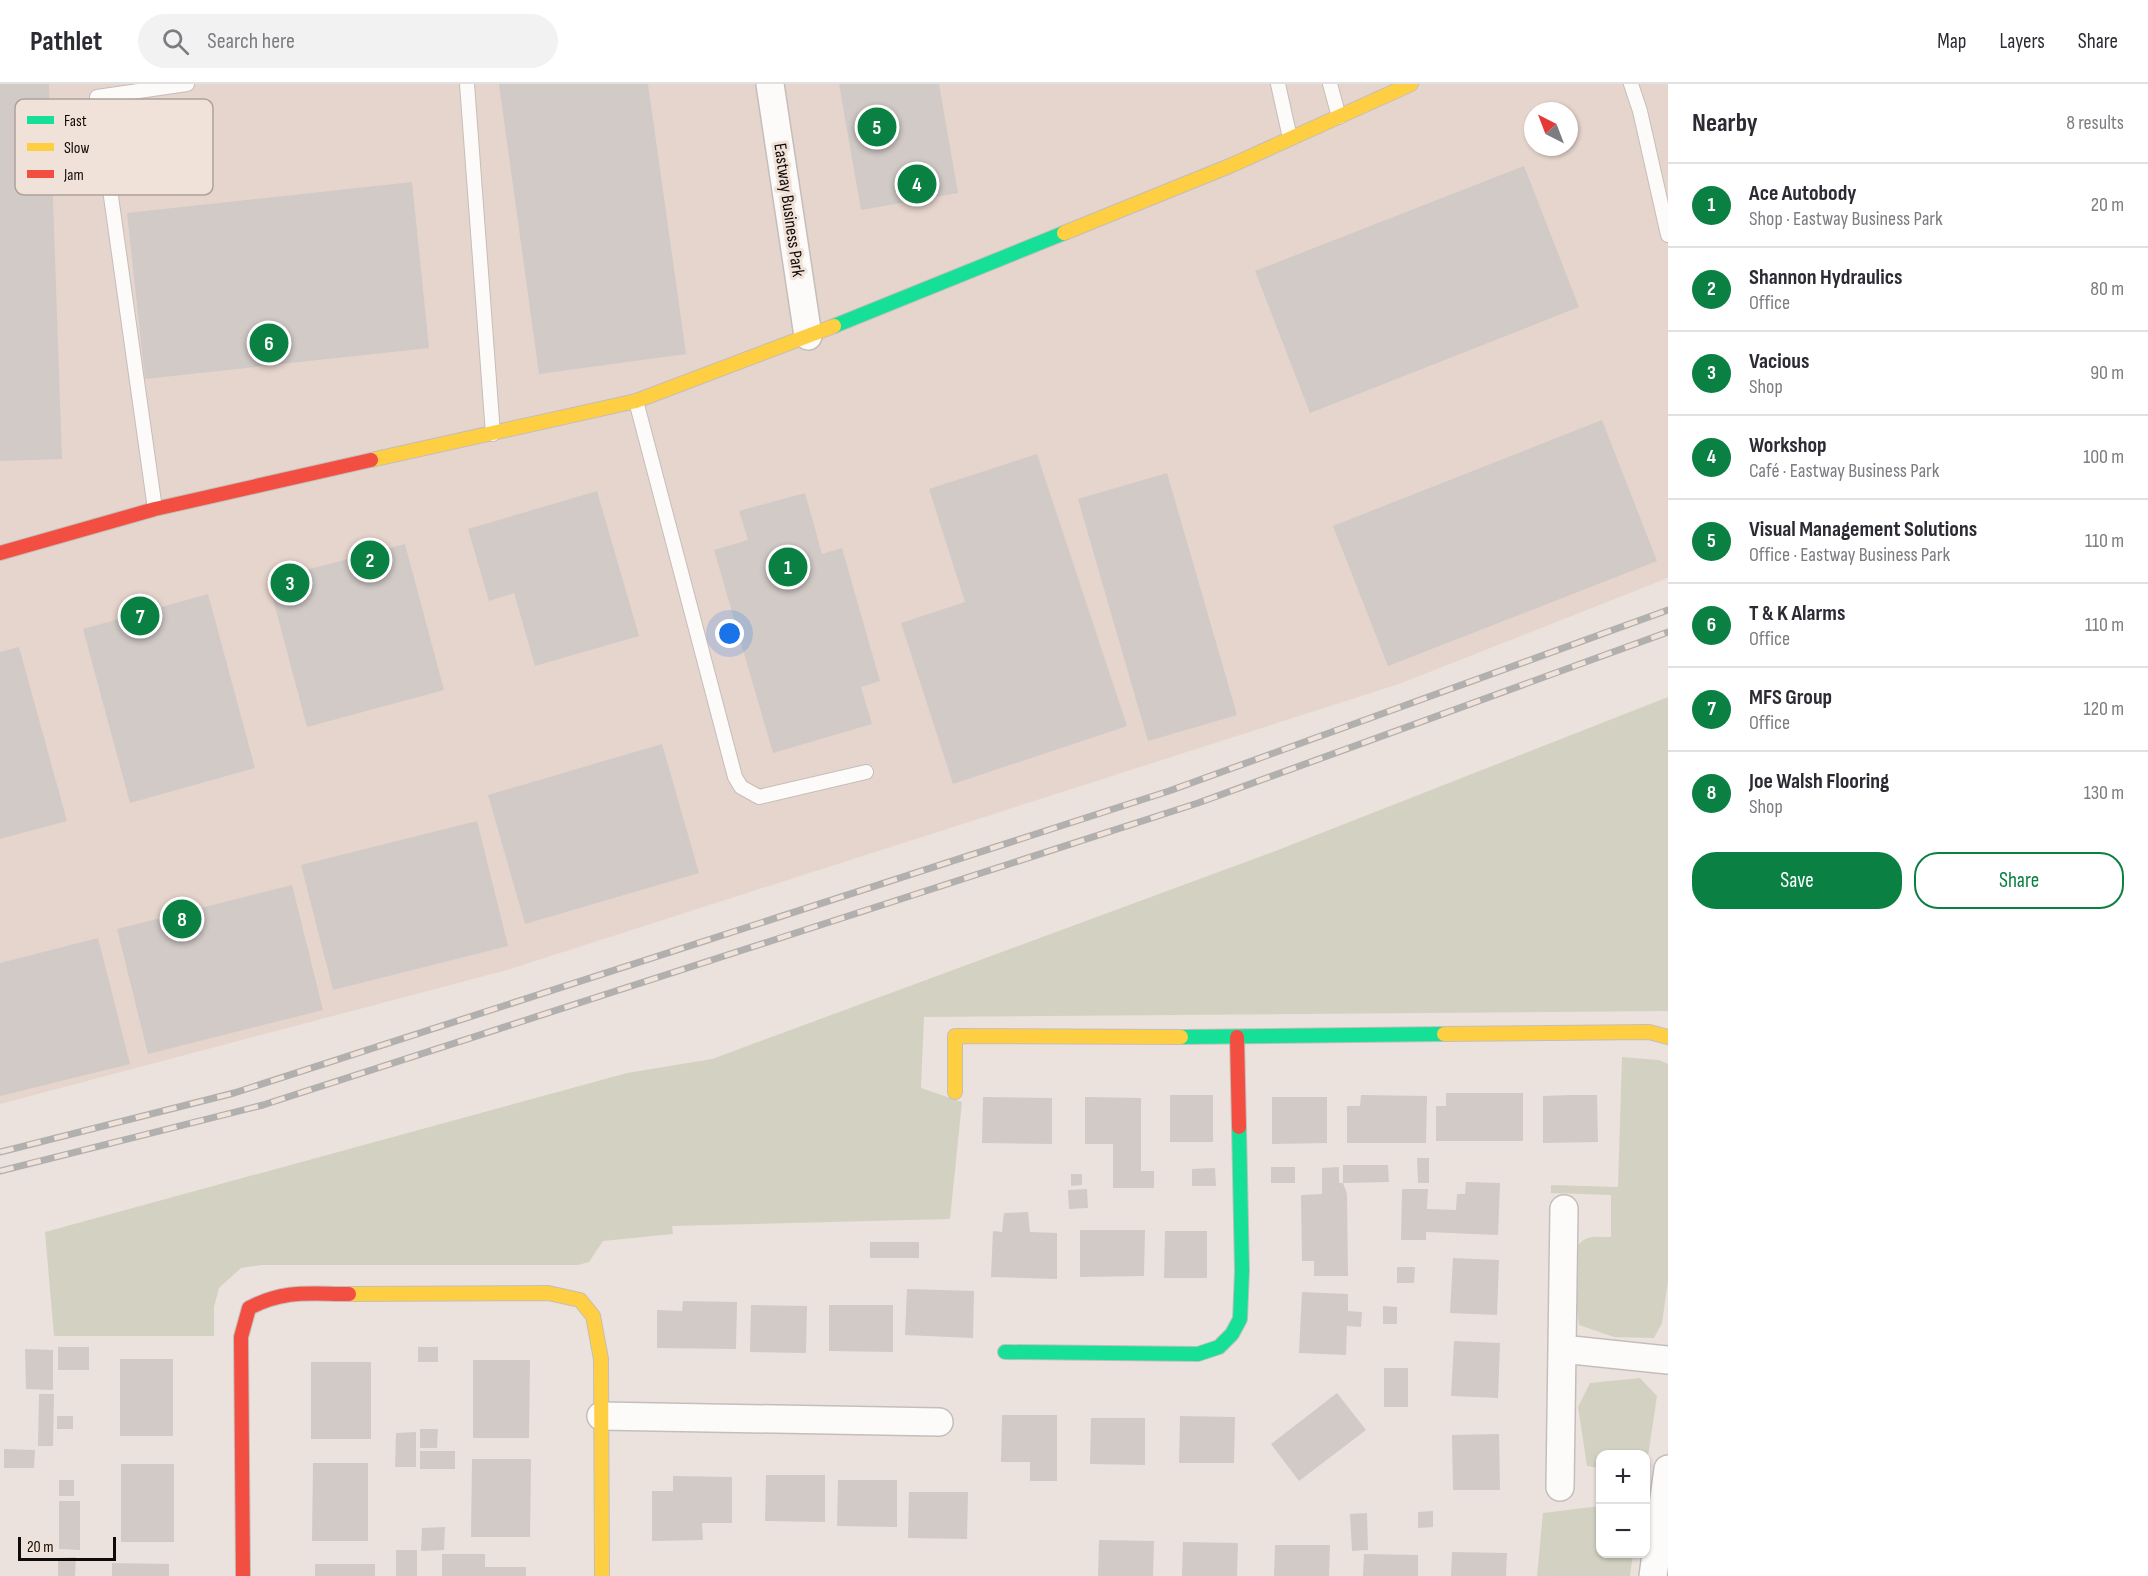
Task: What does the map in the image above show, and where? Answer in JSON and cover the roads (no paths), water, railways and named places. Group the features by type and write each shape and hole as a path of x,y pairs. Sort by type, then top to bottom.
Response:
{"street":[{"name":"Eastway Business Park","path":"770,84 808,336"},
{"path":"0,553 155,509 636,401 808,336 1232,165 1411,84"},
{"path":"955,1092 955,1036 1237,1037 1649,1032 1668,1037"},
{"path":"1005,1352 1198,1354 1220,1347 1232,1334 1240,1320 1242,1271 1237,1037"},
{"path":"1560,1487 1564,1209"},
{"path":"243,1576 241,1337 249,1308 266,1299 284,1294 548,1293 580,1300 593,1316 601,1359 602,1576"},
{"path":"1562,1349 1668,1359"},
{"path":"601,1416 939,1422"},
{"path":"1653,1576 1668,1469"}],"lane":[{"path":"97,99 97,97 187,84"},
{"path":"467,84 493,434"},
{"path":"1278,84 1291,139"},
{"path":"1330,84 1339,117"},
{"path":"1631,84 1640,111 1668,235"},
{"path":"111,195 155,509"},
{"path":"636,401 735,777 741,787 759,797 867,772"}],"railway":[{"path":"0,1152 234,1093 1169,791 1668,610"},
{"path":"0,1171 263,1105 1198,803 1668,632"}],"place":[{"name":"Visual Management Solutions","path":"877,127"},
{"name":"Workshop","path":"917,184"},
{"name":"T & K Alarms","path":"269,343"},
{"name":"Shannon Hydraulics","path":"370,560"},
{"name":"Ace Autobody","path":"788,567"},
{"name":"Vacious","path":"290,583"},
{"name":"MFS Group","path":"140,616"},
{"name":"Joe Walsh Flooring","path":"182,919"}]}
